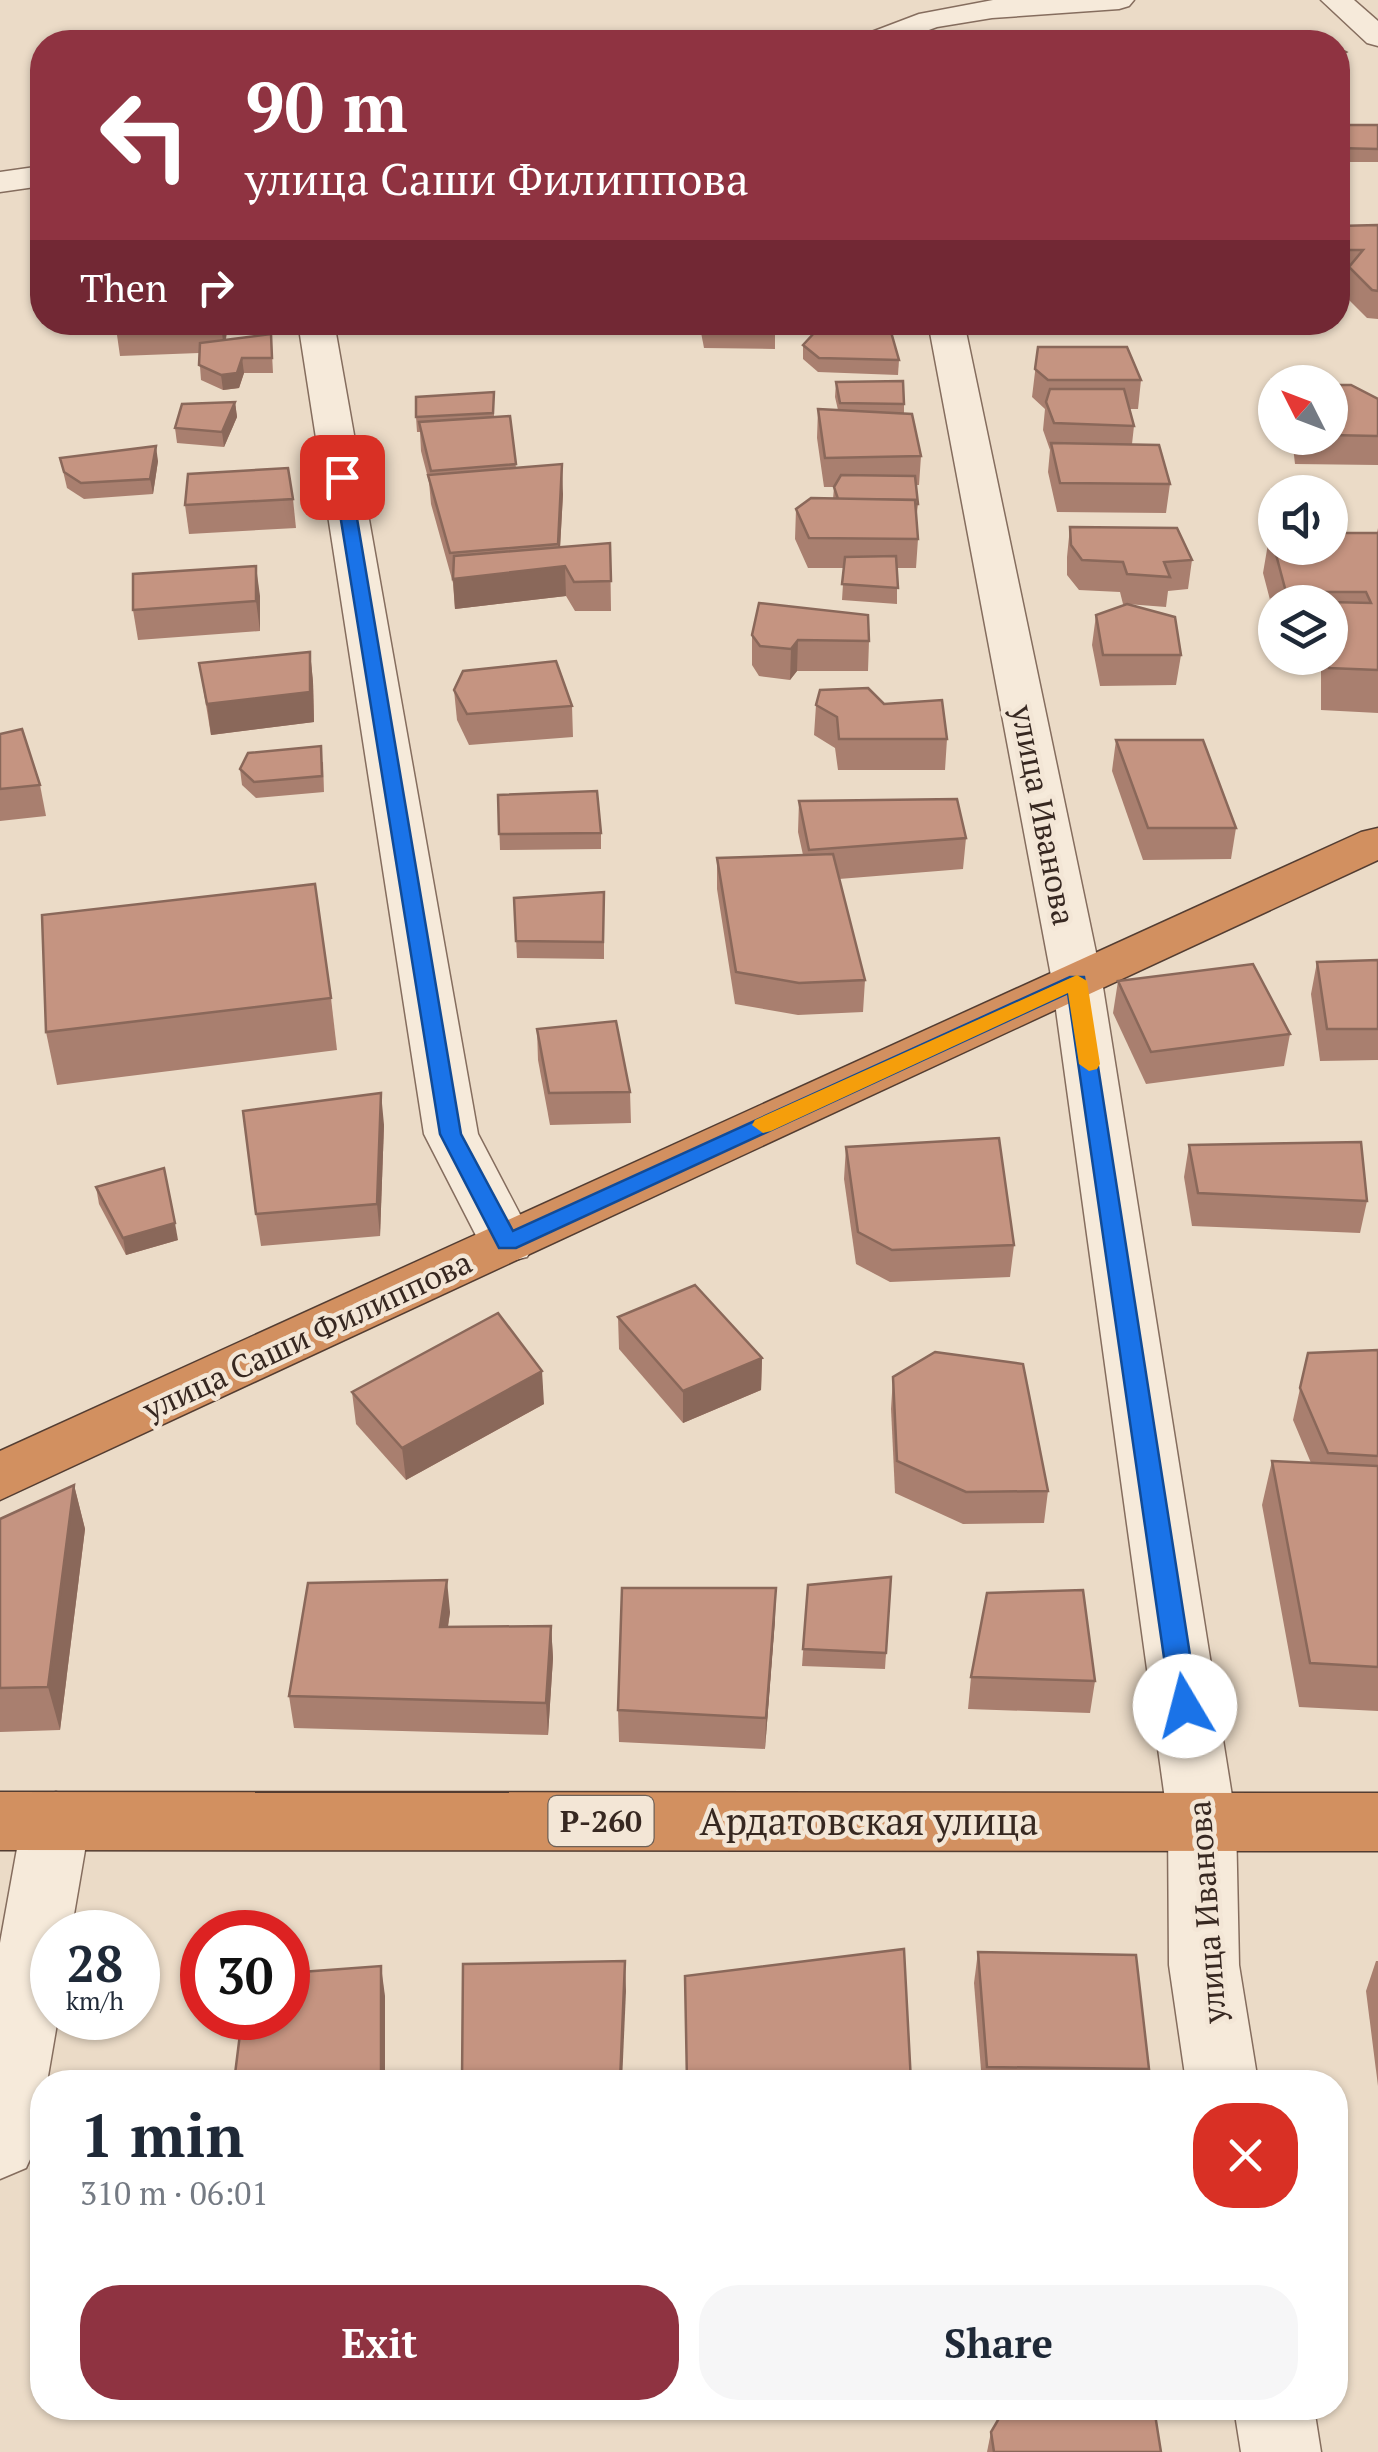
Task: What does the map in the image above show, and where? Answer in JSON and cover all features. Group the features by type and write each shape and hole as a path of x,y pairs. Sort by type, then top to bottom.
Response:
{"highway":[{"name":"улица Саши Филиппова","path":"0,1478 1378,842"},
{"name":"Ардатовская улица","path":"28,1821 1378,1822"}],"street":[{"path":"895,30 980,11 1119,0"},
{"path":"1336,0 1378,37"},
{"path":"0,182 30,178"},
{"path":"318,335 450,1134 508,1242"},
{"name":"улица Иванова","path":"949,335 1077,981 1202,1821 1204,1965 1220,2070"},
{"path":"0,2144 28,1821"},
{"path":"1276,2420 1281,2452"}],"building":[{"path":"1350,125 1378,125 1378,149 1350,148"},
{"path":"1378,225 1378,291 1372,290 1350,268 1363,250 1350,250 1350,226"},
{"path":"271,335 272,358 242,358 237,373 221,375 199,365 200,343"},
{"path":"812,335 892,335 899,360 819,358 803,345"},
{"path":"1038,347 1127,347 1141,380 1048,380 1035,369"},
{"path":"903,381 904,404 840,403 836,382"},
{"path":"1348,385 1378,399 1378,436 1348,435"},
{"path":"1050,389 1124,389 1134,426 1054,423 1046,402"},
{"path":"494,392 493,413 416,417 416,397"},
{"path":"235,402 222,432 175,428 182,404"},
{"path":"818,409 912,414 921,456 825,458"},
{"path":"510,416 516,464 431,471 419,422"},
{"path":"1051,443 1159,445 1170,484 1060,483"},
{"path":"156,446 150,479 81,483 64,472 60,458"},
{"path":"562,464 558,544 450,553 428,475"},
{"path":"288,468 293,499 185,505 188,474"},
{"path":"841,475 915,476 918,504 915,500 838,499 834,487"},
{"path":"811,498 915,500 918,539 809,538 796,509"},
{"path":"1070,527 1177,528 1192,560 1164,562 1170,577 1127,574 1123,562 1082,560 1071,545"},
{"path":"1348,533 1378,533 1378,670 1348,669 1348,602 1371,603 1366,592 1348,592 1348,585 1284,585 1279,565 1348,565"},
{"path":"610,543 611,581 574,582 565,566 453,579 454,556"},
{"path":"896,556 898,588 842,584 845,557"},
{"path":"256,566 256,601 133,610 133,574"},
{"path":"759,603 868,615 869,641 798,640 791,649 760,646 752,635"},
{"path":"1127,604 1175,617 1181,655 1103,655 1096,615"},
{"path":"310,652 310,692 207,704 199,663"},
{"path":"556,661 572,706 467,714 454,690 463,671"},
{"path":"868,688 884,704 942,700 947,739 839,739 837,717 816,705 820,690"},
{"path":"22,729 40,785 0,789 0,734"},
{"path":"1116,740 1203,740 1236,828 1148,828"},
{"path":"321,746 322,776 254,782 240,769 248,753"},
{"path":"597,791 601,833 499,834 498,795"},
{"path":"957,799 966,838 809,850 799,801"},
{"path":"833,854 865,980 799,983 736,972 717,858"},
{"path":"315,884 331,998 46,1032 42,915"},
{"path":"604,892 603,942 516,941 514,898"},
{"path":"1378,960 1378,1029 1327,1029 1317,962"},
{"path":"1253,964 1290,1034 1151,1052 1118,981"},
{"path":"616,1021 630,1092 549,1093 537,1029"},
{"path":"381,1093 377,1204 256,1214 243,1111"},
{"path":"999,1138 1014,1245 892,1250 858,1232 846,1147"},
{"path":"1361,1142 1367,1201 1198,1193 1189,1145"},
{"path":"164,1168 175,1223 123,1238 96,1187"},
{"path":"695,1285 762,1358 683,1391 618,1317"},
{"path":"498,1313 542,1371 402,1448 352,1392"},
{"path":"1378,1350 1378,1456 1328,1453 1300,1388 1308,1353"},
{"path":"935,1352 1023,1364 1048,1491 966,1492 897,1461 893,1377"},
{"path":"1272,1461 1378,1466 1378,1667 1310,1663"},
{"path":"74,1485 48,1687 0,1688 0,1519"},
{"path":"891,1577 886,1653 803,1649 808,1585"},
{"path":"447,1580 440,1627 551,1626 546,1703 289,1696 308,1583"},
{"path":"622,1588 776,1588 766,1718 618,1710"},
{"path":"1083,1590 1095,1681 971,1677 987,1593"},
{"path":"904,1949 910,2070 687,2070 685,1976"},
{"path":"978,1952 1136,1955 1149,2069 987,2067"},
{"path":"625,1961 620,2070 462,2070 463,1964"},
{"path":"381,1966 381,2070 236,2070 239,2040 310,2040 310,1971"},
{"path":"998,2420 1156,2420 1161,2452 994,2452 991,2432"}],"slow traffic":[{"path":"763,1125 1077,981 1089,1064"}],"route":[{"path":"342,477 450,1134 508,1242 1077,981 1185,1706"}]}
